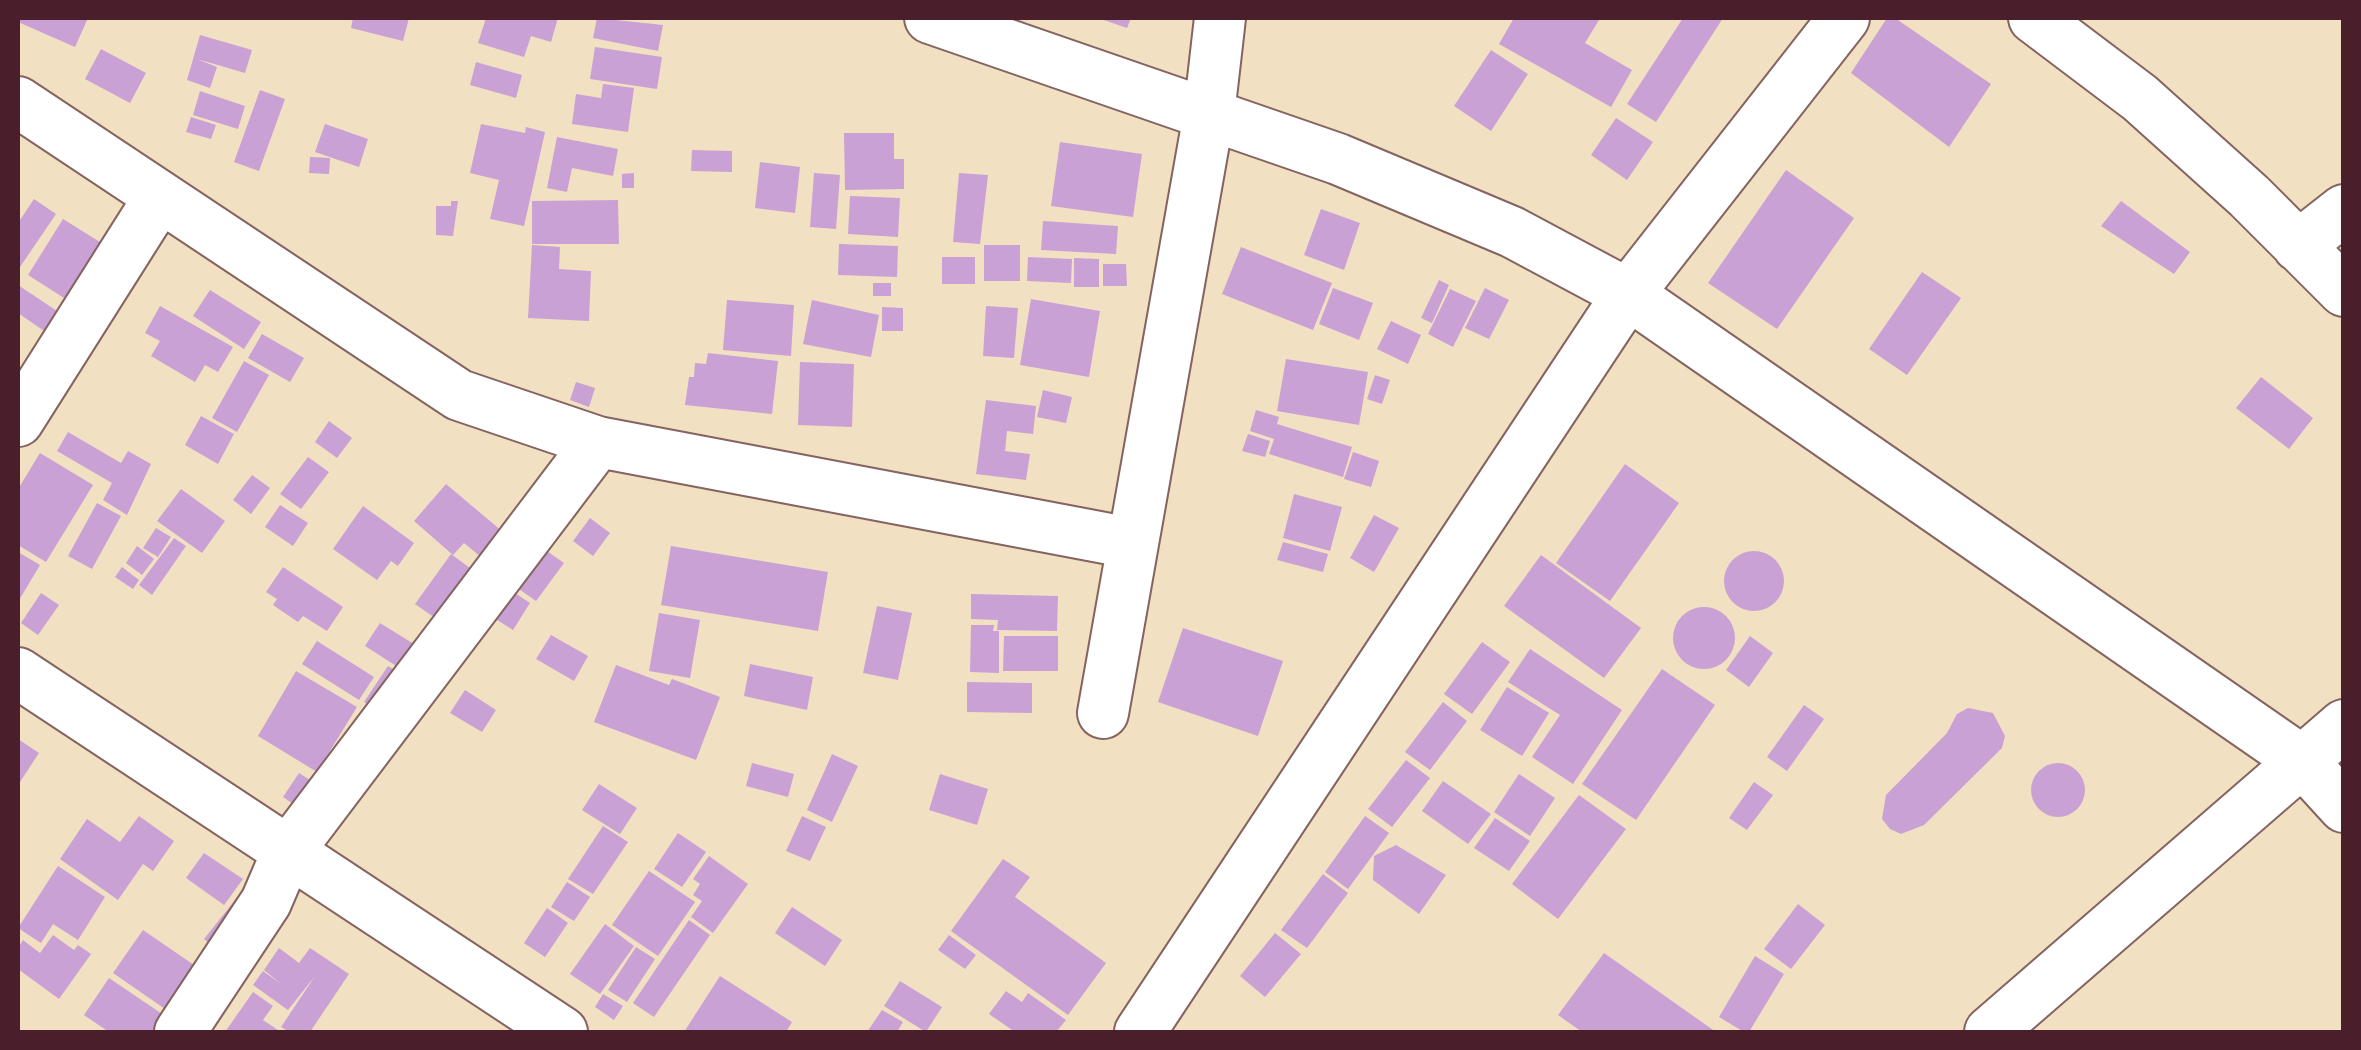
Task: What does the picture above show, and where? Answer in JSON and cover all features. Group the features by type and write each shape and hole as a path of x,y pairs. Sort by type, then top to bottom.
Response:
{"street":[{"path":"930,18 1338,159 1512,232 1628,294 2302,761 2344,806"},
{"path":"1103,713 1209,114 1220,18"},
{"path":"1140,1032 1628,294 1844,18"},
{"path":"2034,18 2140,98 2344,291"},
{"path":"18,102 459,396 598,442 1132,543"},
{"path":"18,421 159,198"},
{"path":"2298,246 2344,210"},
{"path":"180,1032 266,902 286,853 598,442"},
{"path":"18,673 562,1032"},
{"path":"1990,1032 2344,725"}],"building":[{"path":"18,18 88,18 75,47 18,22"},
{"path":"353,18 409,18 403,41 351,28"},
{"path":"486,18 558,18 551,42 531,36 524,57 478,43"},
{"path":"597,18 663,25 658,51 593,38"},
{"path":"1098,18 1131,18 1127,28"},
{"path":"1514,18 1599,20 1585,43 1632,70 1611,107 1499,44"},
{"path":"1683,18 1723,18 1656,122 1627,104"},
{"path":"1887,18 1895,18 1991,84 1949,147 1851,73"},
{"path":"200,35 252,50 245,73 197,59 217,67 210,88 187,80"},
{"path":"595,47 662,57 657,89 590,79"},
{"path":"101,49 146,73 130,103 85,79"},
{"path":"1491,50 1528,74 1491,131 1454,106"},
{"path":"476,62 522,75 516,98 470,85"},
{"path":"603,84 634,88 628,132 572,124 576,94 601,98"},
{"path":"260,90 285,99 259,171 234,162"},
{"path":"200,91 245,106 238,129 193,115"},
{"path":"191,117 216,125 211,139 186,132"},
{"path":"1616,118 1653,142 1627,180 1591,155"},
{"path":"325,124 368,139 359,167 315,152"},
{"path":"481,124 525,133 526,127 545,132 524,226 490,219 499,180 470,173"},
{"path":"844,133 894,133 894,159 904,159 904,189 845,190"},
{"path":"557,137 618,149 613,176 572,168 567,192 547,188"},
{"path":"1060,142 1142,154 1133,217 1051,206"},
{"path":"692,150 732,151 732,172 691,171"},
{"path":"310,157 330,158 329,174 309,173"},
{"path":"760,162 800,167 795,213 755,208"},
{"path":"1786,170 1854,218 1777,329 1708,283"},
{"path":"634,173 634,188 622,188 622,174"},
{"path":"814,173 840,175 836,229 810,227"},
{"path":"959,173 988,175 980,244 953,242"},
{"path":"850,196 900,198 898,237 848,234"},
{"path":"34,199 56,214 20,267 18,223"},
{"path":"618,200 619,244 532,244 532,201"},
{"path":"451,201 458,201 453,236 436,235 436,206 451,206"},
{"path":"2121,201 2190,252 2174,274 2101,226"},
{"path":"1321,209 1360,223 1344,270 1304,255"},
{"path":"63,219 108,247 72,303 28,275"},
{"path":"1043,221 1118,226 1116,254 1041,250"},
{"path":"839,244 898,246 897,277 838,275"},
{"path":"532,245 560,247 559,269 591,271 589,321 528,318"},
{"path":"984,245 1020,245 1020,281 984,281"},
{"path":"1241,247 1332,283 1313,330 1222,294"},
{"path":"942,257 975,257 975,284 942,284"},
{"path":"1028,257 1072,259 1071,283 1027,281"},
{"path":"1074,258 1099,259 1099,287 1074,287"},
{"path":"1103,264 1126,264 1127,286 1103,286"},
{"path":"1922,272 1961,298 1907,375 1869,349"},
{"path":"1439,280 1449,285 1432,323 1421,318"},
{"path":"873,283 891,283 891,296 873,296"},
{"path":"18,285 60,313 47,333 18,313"},
{"path":"1333,288 1373,303 1359,340 1319,324"},
{"path":"1485,288 1509,300 1489,339 1465,328"},
{"path":"1450,289 1476,301 1453,347 1428,334"},
{"path":"210,290 261,322 244,349 193,316"},
{"path":"1031,299 1100,311 1089,377 1020,365"},
{"path":"727,300 794,305 791,356 723,350"},
{"path":"812,300 879,315 871,357 803,344"},
{"path":"160,306 233,347 218,372 205,365 195,382 151,356 160,341 145,333"},
{"path":"986,306 1018,308 1014,358 983,356"},
{"path":"882,307 903,308 903,331 882,331"},
{"path":"1391,321 1421,335 1408,364 1377,349"},
{"path":"262,334 304,358 290,382 248,358"},
{"path":"708,353 778,361 772,414 685,405 695,363 706,364"},
{"path":"1286,359 1368,372 1359,425 1277,411"},
{"path":"244,361 269,375 237,432 212,418"},
{"path":"800,362 854,364 852,427 798,425"},
{"path":"1375,375 1390,380 1382,404 1367,399"},
{"path":"2261,377 2313,418 2289,449 2236,408"},
{"path":"576,382 595,388 589,407 570,400"},
{"path":"1043,390 1072,397 1066,423 1037,417"},
{"path":"986,400 1036,406 1033,434 1007,431 1005,451 1030,454 1026,480 976,474"},
{"path":"1256,410 1279,417 1277,424 1352,447 1343,477 1269,454 1274,439 1250,431"},
{"path":"201,416 234,434 218,464 185,445"},
{"path":"329,421 352,438 337,458 315,442"},
{"path":"68,432 121,463 128,451 151,464 127,515 103,500 112,483 57,451"},
{"path":"1248,434 1270,441 1265,457 1242,451"},
{"path":"1353,452 1379,461 1371,487 1344,479"},
{"path":"40,453 93,485 46,562 18,545 18,489"},
{"path":"308,457 329,472 301,509 280,494"},
{"path":"1625,464 1679,503 1610,601 1556,563"},
{"path":"252,475 270,488 251,514 233,500"},
{"path":"446,484 509,537 487,562 464,543 453,555 414,521"},
{"path":"181,489 225,521 202,553 157,521"},
{"path":"1294,494 1342,507 1330,551 1283,538"},
{"path":"97,503 121,516 92,569 68,556"},
{"path":"280,505 308,523 293,546 265,527"},
{"path":"363,506 414,543 398,566 391,561 377,580 333,549"},
{"path":"1374,515 1399,528 1374,572 1350,558"},
{"path":"590,518 610,533 593,556 573,541"},
{"path":"156,528 171,537 158,557 143,548"},
{"path":"174,538 186,546 152,595 139,585"},
{"path":"1283,542 1328,554 1323,572 1277,560"},
{"path":"137,546 154,559 142,575 126,563"},
{"path":"671,546 828,572 818,631 661,605"},
{"path":"544,549 564,563 536,601 516,587"},
{"path":"1754,551 1775,560 1784,581 1775,602 1754,611 1733,602 1724,581 1733,560"},
{"path":"18,552 40,565 18,602"},
{"path":"451,554 474,571 438,620 415,604"},
{"path":"1541,555 1641,628 1604,678 1504,606"},
{"path":"122,567 139,580 133,589 115,577"},
{"path":"283,567 343,607 327,631 303,616 298,622 273,605 277,599 266,592"},
{"path":"509,589 530,603 513,630 491,616"},
{"path":"41,593 59,605 38,635 21,623"},
{"path":"971,594 1058,596 1057,631 997,630 998,620 971,619"},
{"path":"877,606 912,613 898,680 863,673"},
{"path":"1704,607 1726,616 1735,638 1726,660 1704,669 1682,660 1673,638 1682,616"},
{"path":"659,613 700,620 690,678 649,671"},
{"path":"380,623 430,654 415,678 365,646"},
{"path":"971,625 994,625 993,631 999,631 999,673 970,672"},
{"path":"1183,628 1283,661 1258,736 1158,702"},
{"path":"551,635 588,656 574,681 536,659"},
{"path":"1004,636 1058,636 1058,671 1003,671"},
{"path":"1750,636 1773,653 1749,687 1726,670"},
{"path":"317,641 374,677 359,700 302,664"},
{"path":"1482,642 1510,662 1472,714 1444,694"},
{"path":"1530,649 1622,710 1573,784 1532,757 1560,715 1508,682"},
{"path":"750,664 813,677 807,710 744,696"},
{"path":"616,665 669,685 672,679 720,697 696,760 594,722"},
{"path":"388,666 409,679 385,716 364,702"},
{"path":"1662,669 1715,705 1636,820 1582,784"},
{"path":"296,671 357,707 317,772 258,736"},
{"path":"967,682 1032,683 1032,713 967,712"},
{"path":"1507,687 1549,713 1522,756 1480,730"},
{"path":"465,690 496,710 482,732 450,713"},
{"path":"1443,702 1467,721 1430,770 1405,752"},
{"path":"1804,705 1824,719 1787,771 1767,757"},
{"path":"1968,708 1993,713 2005,736 2002,748 1924,825 1901,834 1890,829 1882,819 1886,795 1947,733 1957,714"},
{"path":"18,739 39,753 18,785"},
{"path":"832,754 858,766 832,822 807,810"},
{"path":"1406,760 1430,778 1392,827 1368,809"},
{"path":"752,763 794,774 788,797 746,786"},
{"path":"2058,763 2077,771 2085,790 2077,809 2058,817 2039,809 2031,790 2039,771"},
{"path":"299,773 321,787 305,812 283,797"},
{"path":"940,774 988,789 977,825 929,810"},
{"path":"1519,774 1555,798 1530,836 1494,812"},
{"path":"1443,781 1491,814 1468,844 1422,811"},
{"path":"1754,782 1773,795 1747,830 1729,818"},
{"path":"599,784 637,808 620,834 582,810"},
{"path":"1579,795 1626,829 1558,919 1512,884"},
{"path":"139,816 174,841 153,871 143,864 118,900 60,859 87,819 120,842"},
{"path":"802,816 826,827 810,861 786,851"},
{"path":"1365,816 1389,833 1348,889 1325,872"},
{"path":"1495,818 1530,841 1509,871 1474,848"},
{"path":"603,826 628,842 593,894 568,879"},
{"path":"678,833 706,852 682,887 654,869"},
{"path":"1396,845 1446,875 1419,914 1373,880 1374,856"},
{"path":"204,853 243,879 224,905 186,878"},
{"path":"709,856 748,884 713,933 691,917 702,901 693,895 700,884 693,879"},
{"path":"1003,859 1030,877 1015,897 1106,963 1068,1015 951,931"},
{"path":"58,866 105,897 78,940 53,924 41,943 18,928"},
{"path":"649,871 695,902 658,956 612,925"},
{"path":"1323,874 1348,893 1307,948 1281,930"},
{"path":"567,882 590,897 574,921 551,907"},
{"path":"235,900 252,912 220,953 204,939"},
{"path":"1798,904 1825,925 1791,969 1764,949"},
{"path":"792,907 842,940 825,966 775,933"},
{"path":"547,908 568,923 545,957 524,943"},
{"path":"689,920 710,935 654,1017 633,1003"},
{"path":"605,924 634,946 600,994 570,974"},
{"path":"143,930 210,976 181,1020 113,973"},
{"path":"1275,933 1301,954 1265,997 1240,976"},
{"path":"53,935 74,950 78,945 91,954 59,999 18,969 18,948 23,940 40,953"},
{"path":"949,935 976,955 965,969 938,950"},
{"path":"636,947 655,959 627,1002 608,990"},
{"path":"279,948 299,963 310,948 349,974 310,1032 290,1032 281,1027 315,976 288,1010 253,985 263,971 281,984 264,970"},
{"path":"1604,953 1716,1032 1582,1032 1558,1015"},
{"path":"1755,956 1784,974 1749,1032 1744,1032 1719,1017"},
{"path":"720,976 792,1022 786,1032 684,1032"},
{"path":"109,978 174,1022 167,1032 109,1032 84,1015"},
{"path":"900,981 942,1007 926,1032 884,1006"},
{"path":"1006,991 1022,1002 1028,993 1066,1020 1056,1032 1015,1032 989,1014"},
{"path":"253,992 273,1006 263,1020 281,1032 225,1032"},
{"path":"603,994 623,1006 614,1020 595,1007"},
{"path":"882,1010 903,1022 897,1032 867,1032"}]}
